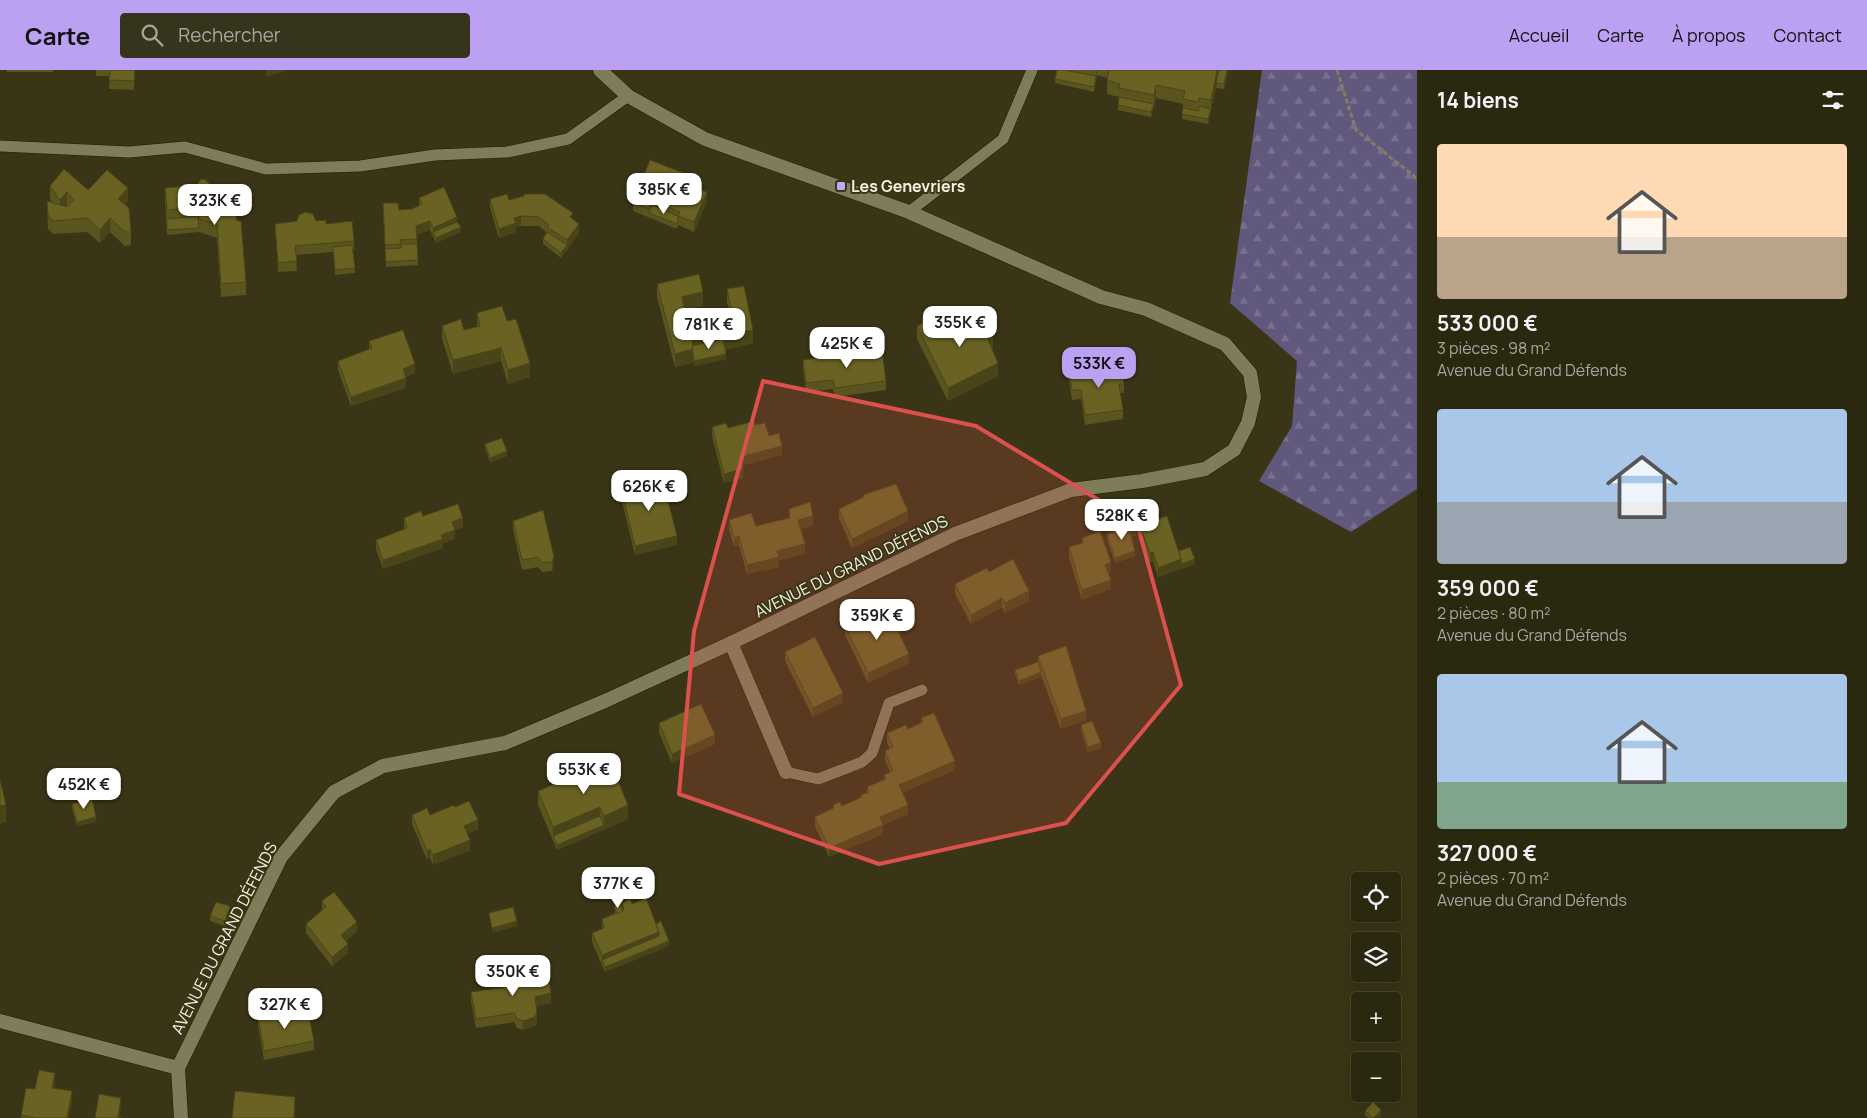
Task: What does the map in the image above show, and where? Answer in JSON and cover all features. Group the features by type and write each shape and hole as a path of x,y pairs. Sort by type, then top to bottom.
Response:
{"street":[{"name":"AVENUE DU GRAND DÉFENDS","path":"181,1118 178,1068 281,857 334,792 384,766 505,743 605,701 731,643 954,534 1072,490 1142,481 1205,469 1234,450 1248,423 1254,397 1250,373 1225,344 1146,309 1101,297 909,212 705,139 628,96 600,70"},
{"path":"731,643 786,772"},
{"path":"0,1021 178,1068"}],"lane":[{"path":"909,212 1003,139 1032,70"},
{"path":"0,146 129,152 185,147 266,169 360,166 436,155 507,152 568,139 628,96"},
{"path":"786,772 818,779 862,762 872,753 889,703 922,690"}],"path":[{"path":"1337,70 1356,130 1417,180"}],"highlighted area":[{"path":"763,381 976,426 1137,523 1181,685 1066,823 879,864 679,794 694,631"}],"green space":[{"path":"1262,70 1417,70 1417,489 1351,532 1259,481 1292,426 1297,361 1230,303"}],"building":[{"path":"110,70 135,70 134,81 109,80"},
{"path":"1057,70 1069,70 1096,76 1094,87 1055,79"},
{"path":"1109,70 1217,70 1211,100 1199,98 1199,102 1183,99 1185,91 1156,85 1154,95 1119,88 1120,84 1107,80"},
{"path":"1219,70 1227,70 1224,84 1216,83"},
{"path":"1119,97 1154,104 1151,112 1118,105"},
{"path":"1199,106 1211,109 1208,119 1182,114 1183,108 1199,111"},
{"path":"650,160 694,177 691,186 707,192 694,222 678,216 680,212 652,200 649,209 633,202"},
{"path":"64,169 88,190 107,170 128,188 118,199 129,208 131,232 125,232 110,218 100,230 87,218 53,221 48,215 47,201 67,207 74,200 67,192 60,200 50,186"},
{"path":"204,179 209,183 209,190 222,190 223,209 236,214 237,221 241,221 246,282 221,284 217,224 199,219 198,207 167,210 165,188 197,185 200,180"},
{"path":"444,187 457,217 433,228 430,221 416,226 417,239 400,240 401,244 385,245 383,203 398,203 399,210 412,209 422,204 419,198"},
{"path":"507,194 509,200 524,196 524,194 545,194 573,213 570,217 579,224 567,240 547,227 549,225 539,217 521,216 514,218 516,223 499,229 490,199"},
{"path":"652,205 678,216 677,224 649,213"},
{"path":"305,212 313,214 316,221 326,220 326,224 352,221 354,241 295,246 297,261 278,263 275,224 297,221 299,215"},
{"path":"198,216 199,228 167,230 167,219"},
{"path":"457,222 461,227 436,238 433,232"},
{"path":"547,232 567,245 561,253 543,239"},
{"path":"401,244 417,244 418,260 386,262 385,249 401,248"},
{"path":"352,245 355,268 335,270 333,247"},
{"path":"699,274 703,292 682,297 686,318 731,308 727,289 744,286 753,330 724,336 723,330 692,337 693,349 675,354 657,284"},
{"path":"502,306 507,321 516,319 530,363 508,370 501,348 453,360 442,326 461,319 464,330 480,326 477,313"},
{"path":"976,311 983,325 988,322 993,334 987,337 998,363 948,388 917,326 936,316 945,335 954,330 951,323"},
{"path":"403,330 415,364 403,369 406,378 351,397 338,361 372,348 369,341"},
{"path":"723,339 726,354 694,361 692,346"},
{"path":"882,349 886,381 835,388 833,380 806,383 803,360"},
{"path":"1122,366 1124,384 1119,384 1123,410 1085,415 1081,390 1072,390 1069,373"},
{"path":"754,421 755,425 765,423 769,436 779,433 782,446 741,457 743,469 724,474 712,427 726,423 728,428"},
{"path":"502,438 507,451 490,458 485,444"},
{"path":"662,477 677,536 635,546 622,492 629,490 629,486"},
{"path":"896,484 908,511 852,539 839,509 864,497 863,495"},
{"path":"810,502 813,516 798,520 805,544 777,551 779,557 747,565 739,536 734,538 729,520 751,513 756,526 790,518 789,509"},
{"path":"458,504 463,518 452,522 455,530 441,535 443,539 383,560 376,540 407,528 404,518 421,511 423,516"},
{"path":"543,510 554,557 552,562 542,563 538,557 522,560 513,521"},
{"path":"1167,516 1181,559 1158,568 1153,552 1150,553 1139,523 1153,517 1155,520"},
{"path":"1134,524 1136,530 1130,533 1135,551 1115,558 1107,534"},
{"path":"1100,531 1111,562 1105,565 1111,580 1082,590 1069,547 1083,543 1082,538"},
{"path":"1190,547 1195,559 1181,564 1179,551"},
{"path":"1013,559 1029,591 1005,603 1002,598 971,615 955,584 987,568 989,572"},
{"path":"882,609 888,620 892,618 909,654 868,673 845,626"},
{"path":"815,637 843,693 813,708 785,652"},
{"path":"1066,646 1086,711 1061,719 1038,656"},
{"path":"1038,662 1041,672 1019,681 1015,670"},
{"path":"701,704 715,735 672,754 659,723"},
{"path":"934,713 955,761 899,785 908,805 880,817 883,825 829,848 815,817 834,808 833,805 840,802 842,806 862,797 861,795 869,792 867,787 886,779 884,775 893,771 885,751 893,747 887,733 906,725 908,729 923,722 921,718"},
{"path":"1092,721 1101,743 1088,747 1081,725"},
{"path":"610,761 628,805 604,816 600,807 553,827 538,791"},
{"path":"0,779 6,805 0,806"},
{"path":"92,799 96,817 77,822 72,804"},
{"path":"469,801 478,820 464,826 470,840 433,855 430,849 427,851 412,815 427,808 430,815"},
{"path":"600,816 604,825 557,845 553,836"},
{"path":"334,892 357,922 341,935 348,944 332,957 306,924 326,907 322,901"},
{"path":"646,898 659,932 602,955 592,933 604,928 602,919 624,910 622,903 630,899 632,904"},
{"path":"216,902 230,906 225,921 210,916"},
{"path":"620,904 623,911 617,914 614,906"},
{"path":"513,907 517,921 492,928 489,913"},
{"path":"661,921 669,941 605,967 602,960 659,936 656,924"},
{"path":"547,967 551,993 535,997 537,1012 535,1017 523,1021 517,1019 514,1013 476,1019 471,992 506,987 505,981 530,976 530,969"},
{"path":"284,1011 284,1014 308,1011 314,1041 264,1051 258,1016"},
{"path":"39,1070 55,1073 52,1088 72,1091 67,1118 36,1118 21,1115 26,1088 35,1089"},
{"path":"235,1091 295,1097 294,1118 232,1118"},
{"path":"99,1094 121,1098 118,1117 122,1118 95,1118"},
{"path":"1373,1102 1381,1110 1373,1118 1365,1111"}],"place":[{"name":"Les Genevriers","path":"841,186"}]}
